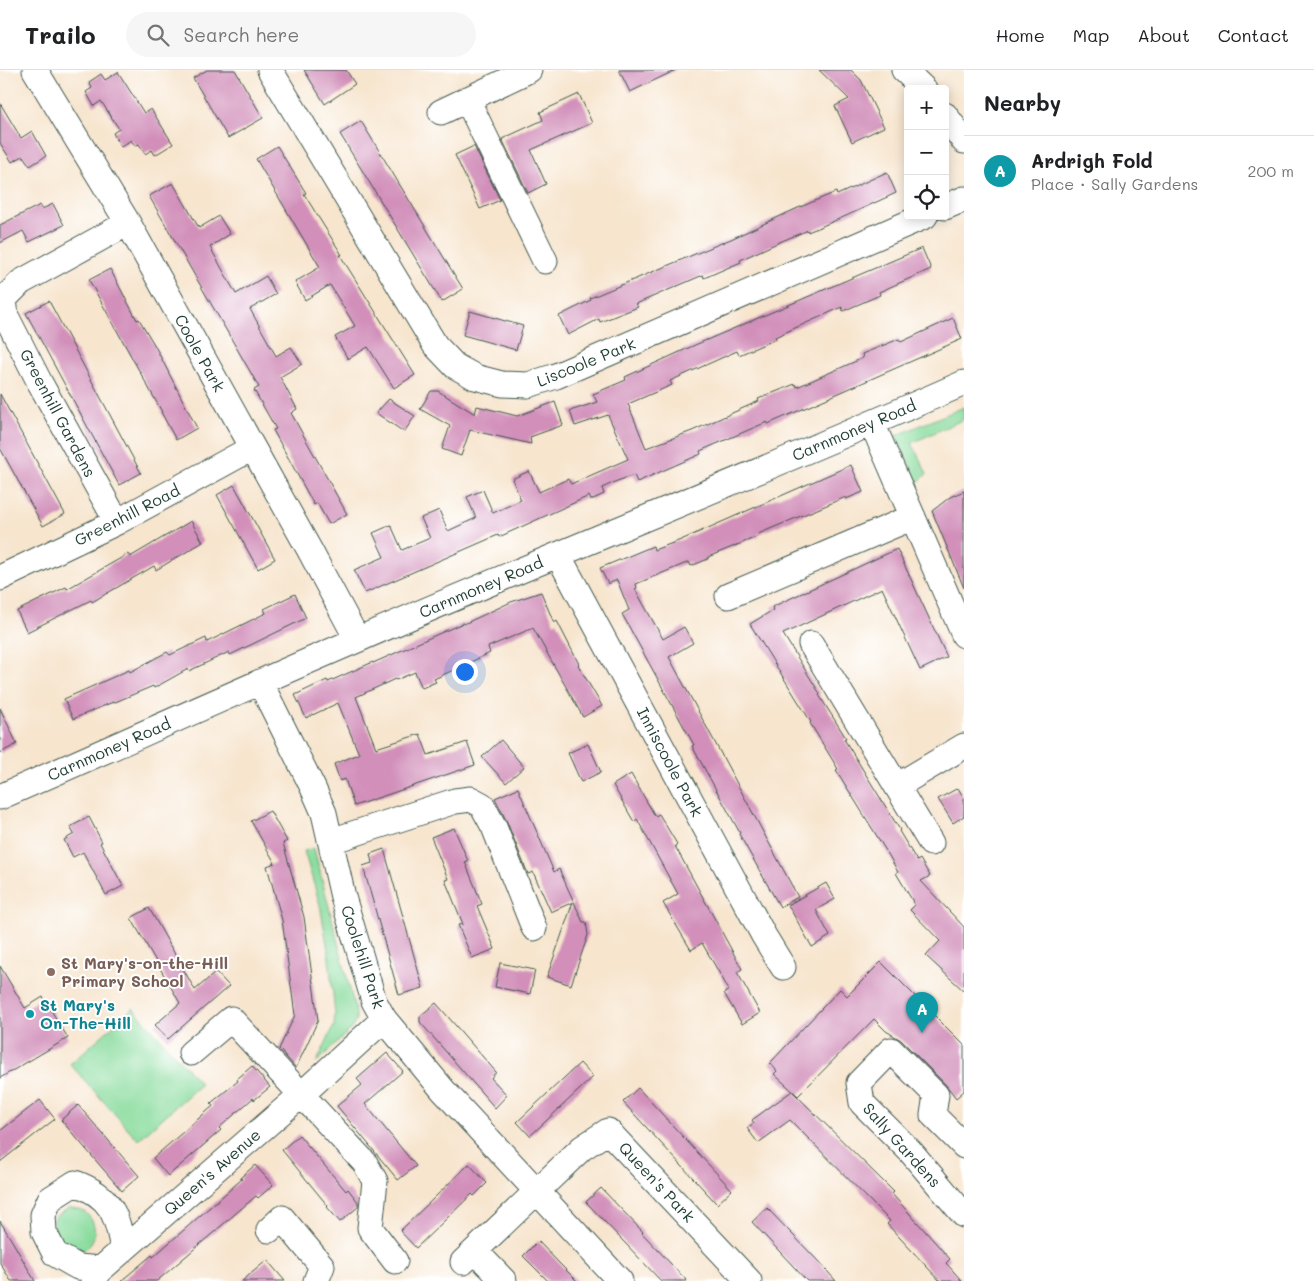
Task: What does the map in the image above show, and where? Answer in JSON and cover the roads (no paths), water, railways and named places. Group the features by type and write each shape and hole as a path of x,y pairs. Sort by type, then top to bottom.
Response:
{"street":[{"name":"Coole Park","path":"35,70 128,223 358,639"},
{"name":"Liscoole Park","path":"270,70 435,346 455,366 475,377 502,384 528,385 556,376 916,220"},
{"path":"441,112 529,70"},
{"path":"904,70 920,85"},
{"path":"467,100 545,261"},
{"path":"949,120 964,141"},
{"path":"949,205 964,199"},
{"name":"Greenhill Gardens","path":"117,522 40,383 6,316 4,299 21,282 128,223"},
{"name":"Carnmoney Road","path":"0,797 358,639 964,383"},
{"path":"872,423 964,635"},
{"name":"Greenhill Road","path":"0,578 117,522 252,448"},
{"path":"728,596 912,517"},
{"name":"Inniscoole Park","path":"558,555 764,936 783,967"},
{"path":"811,644 931,843"},
{"name":"Coolehill Park","path":"260,682 324,813 343,896 374,1001 384,1019 443,1090 536,1190"},
{"path":"897,786 964,746"},
{"path":"331,841 455,801 470,798 482,805 494,827 534,928"},
{"path":"191,1053 231,1019 365,1163 375,1181 370,1228 395,1261"},
{"name":"Queen's Avenue","path":"123,1250 119,1225 108,1202 92,1189 75,1184 50,1199 43,1215 44,1232 55,1254 97,1275 384,1019"},
{"name":"Sally Gardens","path":"964,1146 933,1115 936,1095 891,1050 859,1083 862,1103 911,1152 964,1214"},
{"name":"Queen's Park","path":"504,1281 469,1256 582,1148 608,1131 749,1281"},
{"path":"536,1190 620,1281"},
{"path":"269,1230 282,1218 322,1266 316,1281"}],"place":[{"name":"St Mary's-on-the-Hill Primary School","path":"51,972"},
{"name":"St Mary's On-The-Hill","path":"30,1014"},
{"name":"Ardrigh Fold","path":"922,1033"}]}
